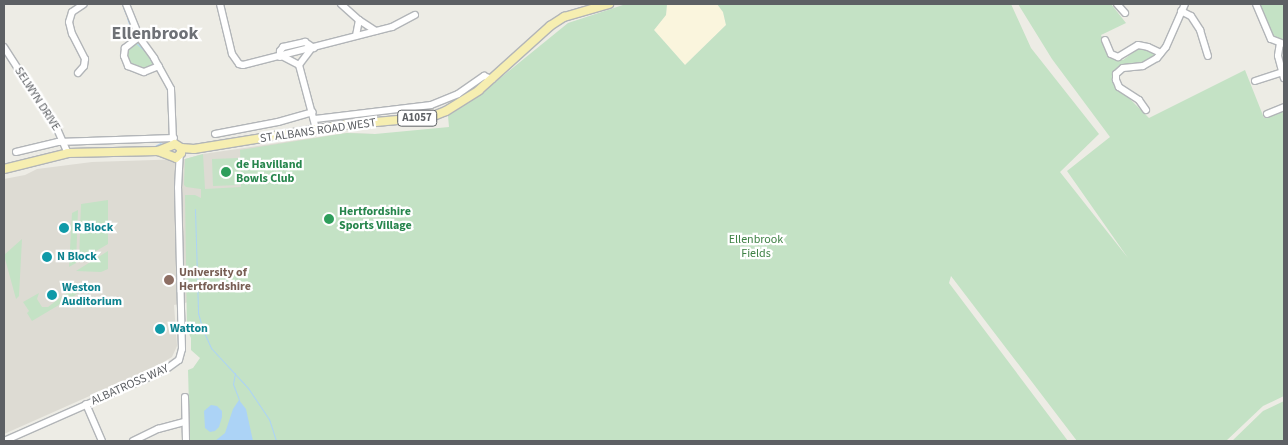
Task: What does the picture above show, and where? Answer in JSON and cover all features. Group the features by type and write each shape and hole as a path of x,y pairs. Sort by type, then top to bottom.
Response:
{"main road":[{"name":"ST ALBANS ROAD WEST","path":"175,149 194,149 316,129 431,117 457,105 492,79 550,26 564,16 608,4"},
{"path":"4,169 68,153 175,149"}],"street":[{"path":"78,73 83,69 85,59 72,34 69,22 72,12 84,4"},
{"name":"ALBATROSS WAY","path":"4,441 171,367 181,358 178,188 171,90 159,66 139,37 126,4"},
{"path":"220,4 232,54 238,64 247,65 376,31 416,15"},
{"path":"341,4 359,20 376,31"},
{"path":"1117,4 1125,13"},
{"path":"1146,110 1139,100 1119,87 1116,76 1123,68 1139,67 1151,62 1161,54 1185,4"},
{"path":"1255,81 1283,75 1278,56 1282,44 1269,35 1256,4"},
{"path":"1181,11 1191,16 1200,30 1208,56"},
{"path":"356,36 359,20"},
{"path":"139,37 125,48 124,56 128,66 144,72 159,66"},
{"path":"1104,40 1111,54 1118,58 1138,45 1148,47 1161,54"},
{"name":"SELWYN DRIVE","path":"4,47 64,142 68,153"},
{"path":"299,65 313,48"},
{"path":"281,56 299,65 316,129"},
{"path":"4,62 10,58"},
{"name":"ST ALBANS ROAD WEST","path":"315,120 431,105 458,94 484,76 492,79"},
{"path":"1267,114 1284,108"},
{"path":"215,134 278,122 313,112"},
{"name":"ST ALBANS ROAD WEST","path":"16,152 64,142 175,149"},
{"path":"185,397 184,422 186,441"},
{"path":"86,404 102,441"},
{"path":"132,441 158,429 184,422"}],"shaded area":[{"path":"667,4 717,4 723,12 726,25 685,65 654,30 666,15"},
{"name":"University of Hertfordshire","path":"347,133 375,134 210,298 174,305 177,346 172,357 155,367 4,434 4,179 25,175 37,169 92,162 185,159 203,154"}],"green space":[{"name":"Ellenbrook Fields","path":"626,4 667,4 666,15 654,30 685,65 726,25 723,12 717,4 1011,4 1031,48 1099,134 1060,172 1128,258 1067,171 1110,137 1052,59 1018,4 1111,4 1126,23 1101,35 1110,55 1123,60 1139,48 1155,53 1154,57 1144,62 1122,65 1117,68 1115,74 1125,94 1149,118 1245,70 1264,118 1284,111 1284,396 1263,406 1226,441 1077,441 951,276 949,283 1068,441 190,441 188,370 193,368 200,358 191,350 191,338 187,330 185,195 195,195 201,198 201,189 184,185 185,159 203,154 205,189 241,187 240,150 347,133 375,134 449,127 448,116 478,96 568,23"},
{"path":"1258,4 1284,4 1284,39 1279,39 1271,34"},
{"path":"139,37 159,66 148,71 133,69 124,52"},
{"name":"de Havilland Bowls Club","path":"239,158 240,185 213,186 212,159"},
{"path":"108,200 108,244 79,261 81,204"},
{"path":"78,210 76,263 69,267 72,213"},
{"path":"22,239 19,296 16,299 4,255"},
{"path":"108,251 108,269 101,272 76,271"},
{"path":"81,286 83,289 74,296 32,321 27,313 29,311 23,302 39,293 37,299 42,307 48,307 74,287"},
{"path":"1284,401 1284,441 1232,441 1263,411"}],"water":[{"path":"239,400 246,409 253,441 215,441 225,433 233,409"},
{"path":"211,405 217,406 222,411 222,417 219,427 215,431 210,432 205,428 204,411"}],"waterway":[{"path":"123,7 126,15"},
{"path":"127,18 131,29"},
{"path":"132,31 134,36"},
{"path":"136,43 146,52 154,65"},
{"path":"163,80 169,95"},
{"path":"153,147 162,142"},
{"path":"195,209 198,313 203,330 211,348 248,388 269,419 276,441"},
{"path":"235,373 233,384 239,400"}],"place":[{"name":"de Havilland Bowls Club","path":"226,172"},
{"name":"Hertfordshire Sports Village","path":"329,219"},
{"name":"R Block","path":"64,228"},
{"name":"N Block","path":"47,257"},
{"name":"University of Hertfordshire","path":"169,280"},
{"name":"Weston Auditorium","path":"52,295"},
{"name":"Watton","path":"160,329"}],"district":[{"name":"Ellenbrook","path":"155,34"}]}
